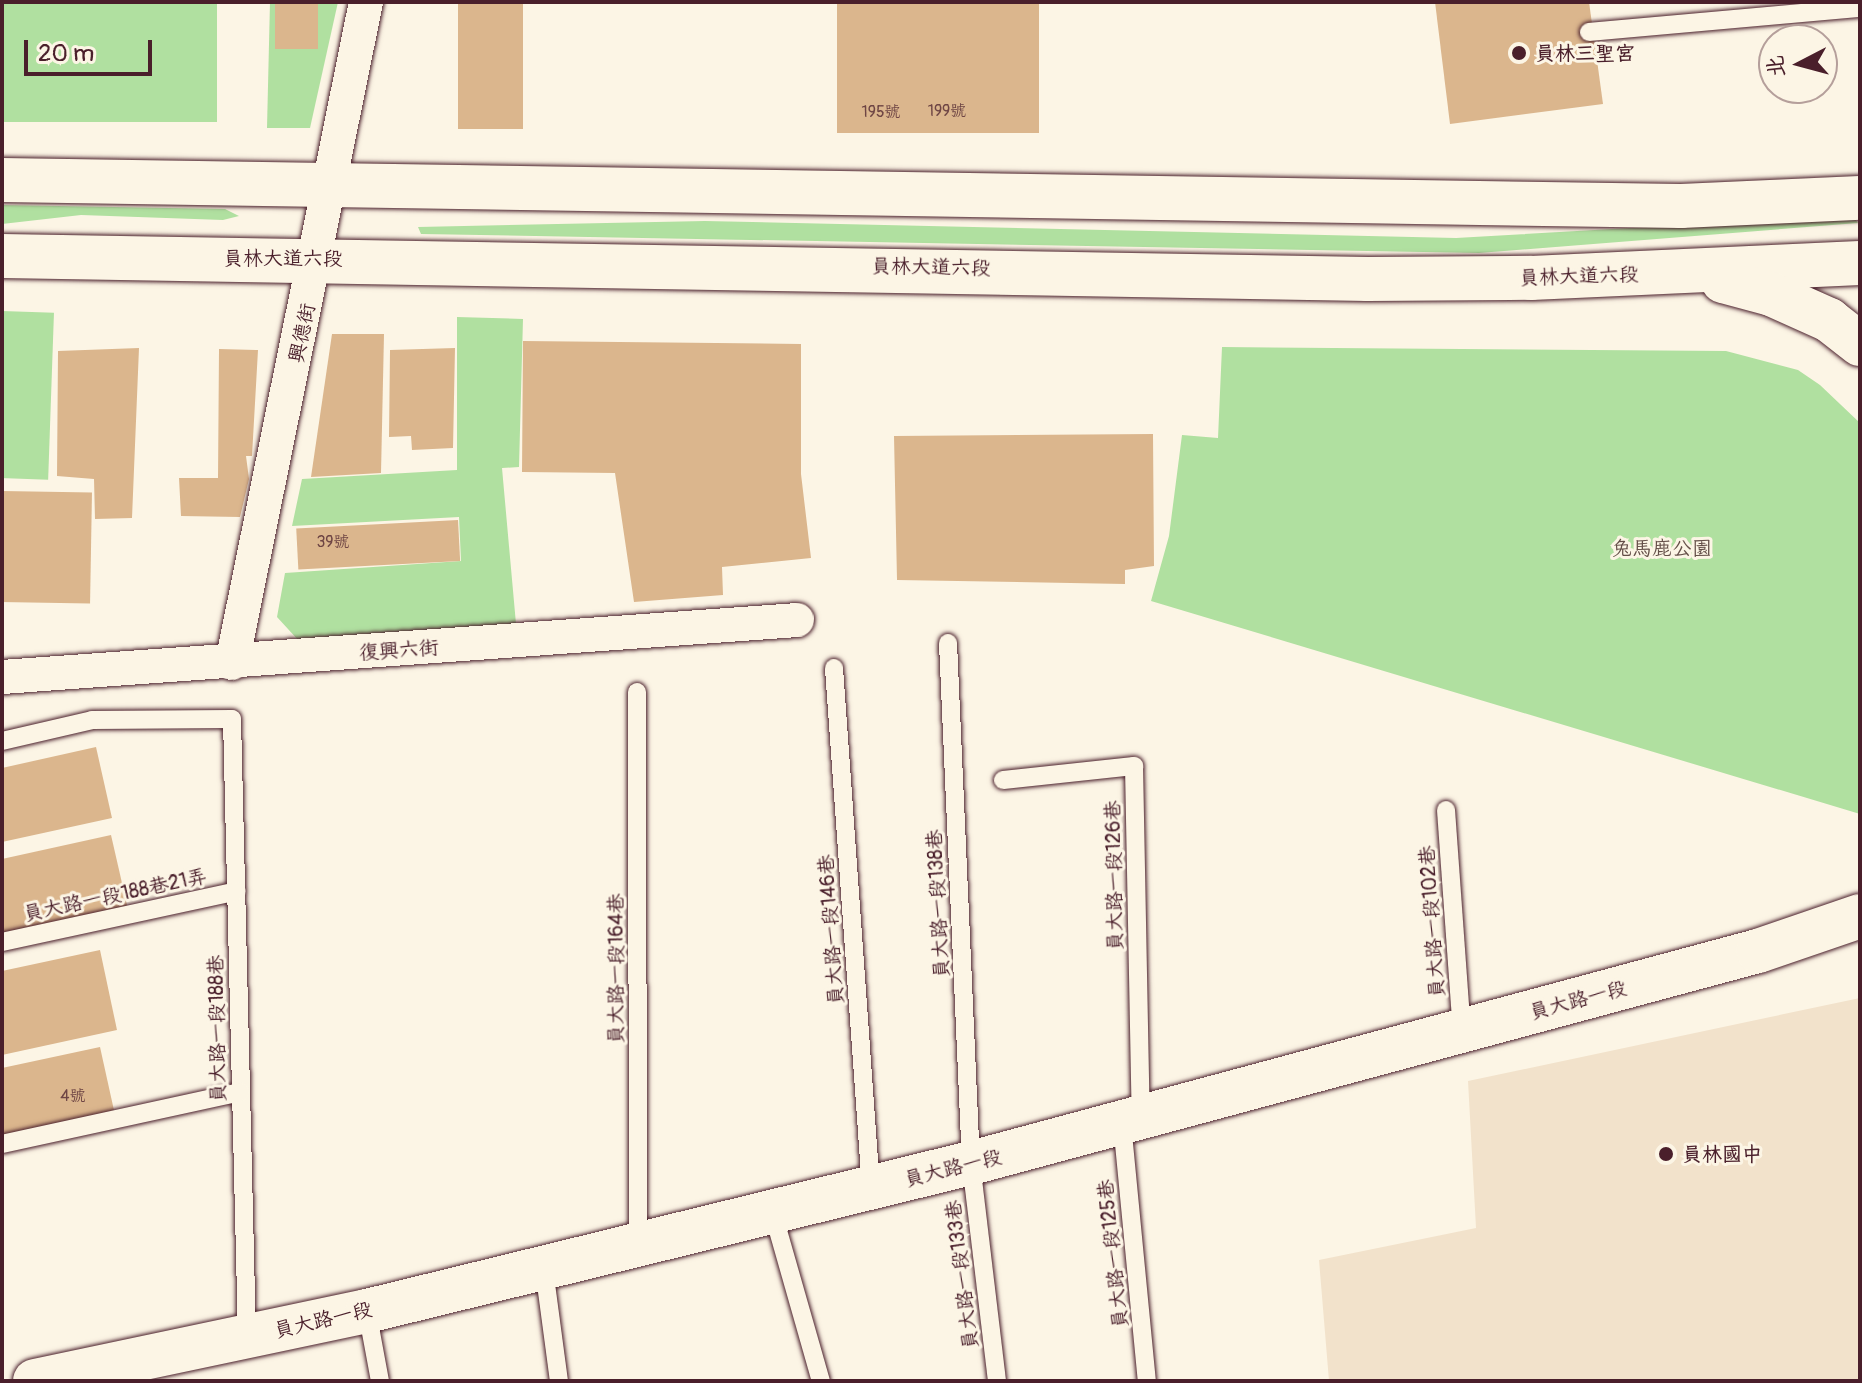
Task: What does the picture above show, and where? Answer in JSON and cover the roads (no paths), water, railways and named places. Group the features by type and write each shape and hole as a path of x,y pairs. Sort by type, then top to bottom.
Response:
{"main road":[{"path":"2,180 332,188 1681,206 1860,198"},
{"name":"員林大道六段","path":"2,256 318,257 1368,279 1690,271 1860,263"},
{"path":"1690,271 1771,294 1829,320 1860,344"},
{"name":"員大路一段","path":"57,1378 367,1311 971,1163 1758,951 1860,916"}],"street":[{"name":"興德街","path":"232,663 332,188 366,2"},
{"name":"復興六街","path":"2,677 232,663 797,620"}],"lane":[{"path":"1589,32 1860,8"},
{"name":"員大路一段138巷","path":"948,643 971,1163"},
{"name":"員大路一段146巷","path":"834,668 871,1188"},
{"name":"員大路一段164巷","path":"637,692 638,1247"},
{"name":"員大路一段188巷","path":"2,741 92,720 232,719 247,1337"},
{"name":"員大路一段126巷","path":"1003,780 1134,766 1132,1120"},
{"name":"員大路一段102巷","path":"1446,810 1462,1031"},
{"name":"員大路一段188巷21弄","path":"2,942 237,891"},
{"path":"2,1144 240,1092"},
{"name":"員大路一段125巷","path":"1132,1120 1147,1381"},
{"name":"員大路一段133巷","path":"971,1163 997,1381"},
{"path":"773,1213 821,1381"},
{"path":"544,1269 559,1381"},
{"path":"367,1311 380,1381"}],"place":[{"name":"員林三聖宮","path":"1519,53"},
{"name":"員林國中","path":"1666,1154"}],"park label":[{"name":"兔馬鹿公園","path":"1662,548"}]}
